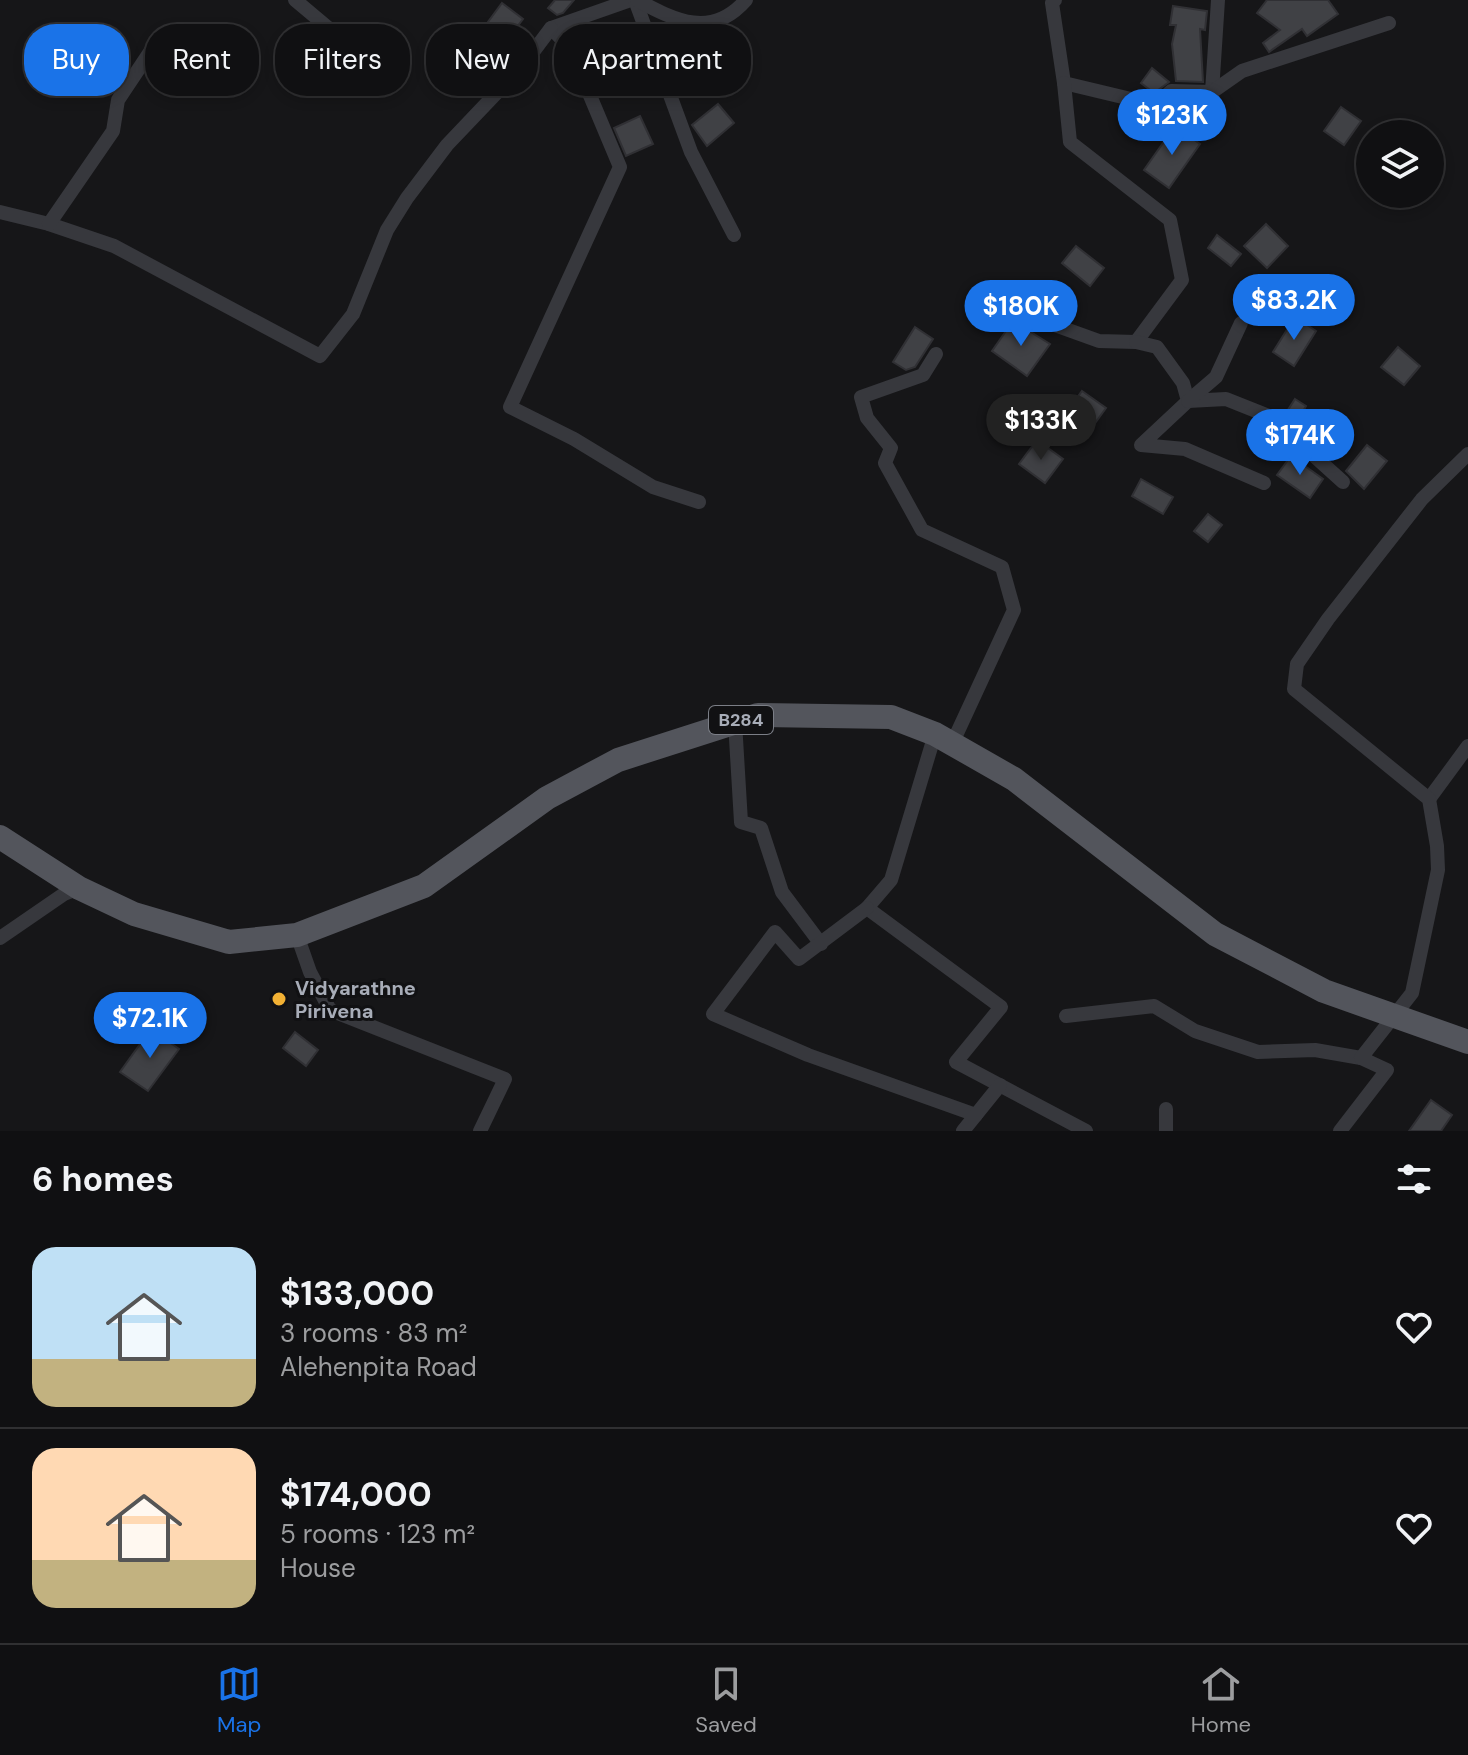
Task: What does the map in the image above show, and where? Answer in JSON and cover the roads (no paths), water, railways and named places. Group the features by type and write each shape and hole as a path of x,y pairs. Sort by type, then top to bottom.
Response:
{"main road":[{"name":"B284","path":"0,837 79,888 134,914 229,942 297,935 424,886 547,798 618,760 758,715 891,717 944,739 1014,779 1215,934 1324,991 1468,1042"}],"street":[{"path":"295,0 324,24"},
{"path":"635,0 691,152 734,235"},
{"path":"0,212 49,224 114,246 320,356 353,314 387,230 407,198 447,145 524,64 551,28 635,0 685,22 713,24 738,9 746,0"},
{"path":"1055,0 1052,3 1070,142 1170,220 1182,280 1136,342"},
{"path":"1212,92 1218,0"},
{"path":"1064,83 1156,105 1171,91 1212,92 1242,71 1389,23"},
{"path":"551,28 570,48 620,167 510,407 574,439 653,487 699,502"},
{"path":"49,224 113,131 118,100 145,60"},
{"path":"1010,309 1099,341 1136,342 1157,347 1183,383 1188,401"},
{"path":"1241,323 1216,377 1141,445 1185,449 1264,483"},
{"path":"936,354 923,375 861,397 867,418 891,448 885,463 922,530 1002,567 1014,610 944,739 891,880 867,908 799,959 775,932 713,1014 808,1055 976,1115"},
{"path":"1188,401 1226,399 1271,417 1343,482"},
{"path":"1361,1058 1412,993 1438,870 1437,846 1429,799 1294,689 1297,664 1328,619 1422,499 1468,454"},
{"path":"735,722 741,822 761,828 782,892 821,944"},
{"path":"1429,799 1468,746"},
{"path":"0,938 64,894 79,888"},
{"path":"867,908 1001,1007 956,1062 1086,1131"},
{"path":"297,935 310,972 330,1010 505,1079 480,1131"},
{"path":"1066,1016 1154,1006 1195,1031 1258,1052 1315,1050 1361,1058 1387,1070 1340,1131"},
{"path":"963,1131 1000,1085"},
{"path":"1166,1109 1166,1131"}],"place":[{"name":"Vidyarathne Pirivena","path":"279,999"}]}
